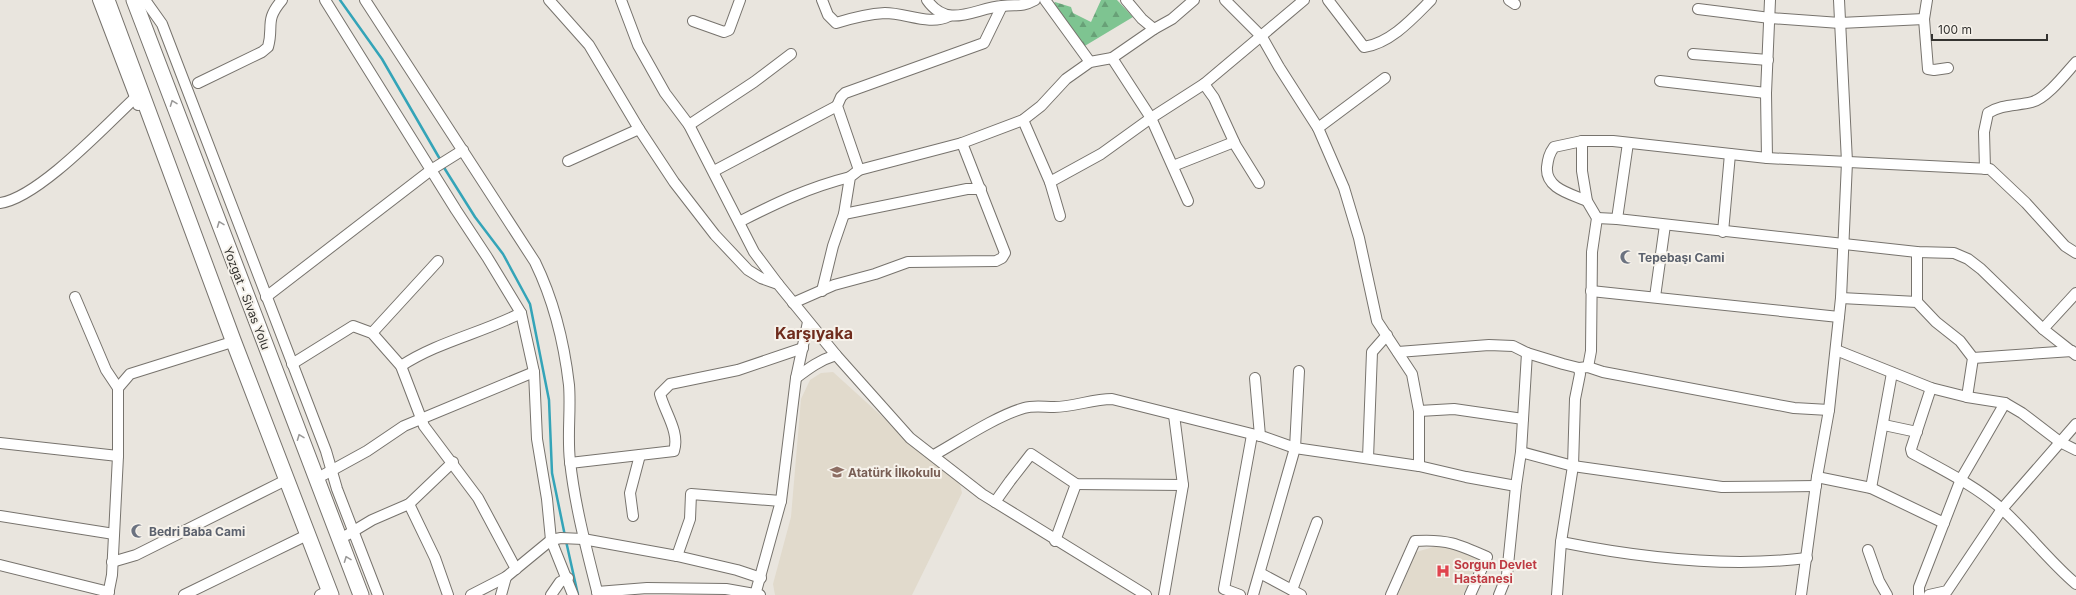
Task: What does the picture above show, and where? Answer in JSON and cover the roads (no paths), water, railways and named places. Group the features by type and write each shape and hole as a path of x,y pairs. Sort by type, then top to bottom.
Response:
{"highway":[{"path":"107,0 326,594"},
{"name":"Yozgat - Sivas Yolu","path":"134,0 361,595"}],"street":[{"path":"98,0 135,98 232,342 326,594"},
{"path":"145,0 162,24 326,451 337,489 378,595"},
{"path":"198,83 262,52 268,47 269,22 274,8 282,0"},
{"path":"325,0 435,168 521,313 534,372 537,439 547,499 556,539 573,595"},
{"path":"365,0 459,152 535,262 547,286 559,328 569,386 570,463 580,539 597,594 647,588 726,589 756,594 781,501 796,378 808,322"},
{"path":"549,0 589,45 639,129 674,182 731,254 748,270 760,278 778,284"},
{"path":"621,0 638,45 665,93 689,125 714,171 754,252 793,304 836,355 910,438 934,455 982,494 1055,541 1146,595"},
{"path":"693,21 724,32 729,30 740,0"},
{"path":"822,0 828,15 836,23 863,15 885,13 911,15 930,20 941,20 949,16 964,15 1002,6 1023,6 1035,0"},
{"path":"927,0 936,10 949,16"},
{"path":"1045,0 1090,62"},
{"path":"1126,0 1142,20 1154,29"},
{"path":"739,222 788,197 821,184 850,177 859,170 962,143 1023,120 1041,106 1066,79 1090,62 1112,58 1154,29 1172,19 1194,0"},
{"path":"1225,0 1262,37 1279,67 1318,128 1344,188 1358,238 1377,320 1412,374 1418,411 1419,466"},
{"path":"1050,182 1101,154 1151,118 1204,84 1262,37 1304,0"},
{"path":"1328,0 1364,47 1372,46 1395,33 1430,0"},
{"path":"1767,158 1766,93 1770,0"},
{"path":"1801,595 1817,481 1829,410 1841,298 1847,162 1839,0"},
{"path":"1927,0 1924,19 1928,69 1934,70 1948,68"},
{"path":"714,171 837,106 841,97 845,93 984,43 1002,6"},
{"path":"1698,9 1770,18 1840,23 1924,19"},
{"path":"689,125 754,82 791,54"},
{"path":"1693,54 1768,60"},
{"path":"1112,58 1151,118 1188,201"},
{"path":"1985,169 1984,132 1988,113 1997,107 2034,102 2048,92 2076,62"},
{"path":"1318,128 1386,78"},
{"path":"1660,81 1766,93"},
{"path":"1204,84 1214,98 1234,142 1260,183"},
{"path":"0,204 8,202 42,183 135,98"},
{"path":"837,106 859,170"},
{"path":"1023,120 1050,182 1060,216"},
{"path":"568,160 639,129"},
{"path":"1587,201 1554,186 1550,181 1546,171 1548,158 1554,147 1582,141 1628,144 1767,158 1990,169 1999,176 2055,232 2065,246 2076,253"},
{"path":"1557,595 1561,542 1573,466 1575,399 1580,374 1590,351 1592,252 1597,218 1587,201 1582,172 1582,141"},
{"path":"1172,166 1234,142"},
{"path":"793,304 822,290 908,262 996,261 1002,258 1005,253 962,143"},
{"path":"1616,218 1628,144"},
{"path":"266,297 435,168 459,152"},
{"path":"1723,232 1730,154"},
{"path":"822,290 833,246 844,214 850,177"},
{"path":"844,214 967,189 981,189"},
{"path":"1597,218 1616,218 1665,226 1844,245 1917,252 1954,253 1968,259 1981,269 2043,329 2074,353"},
{"path":"1655,298 1665,226"},
{"path":"1916,302 1917,252"},
{"path":"372,333 438,261"},
{"path":"1591,291 1839,317"},
{"path":"2043,329 2076,293"},
{"path":"0,565 108,593 112,562 118,456 118,388 106,370 74,297"},
{"path":"1841,298 1916,302 1936,322 1960,341 1973,358 1967,397"},
{"path":"401,366 418,354 500,324 521,313"},
{"path":"292,364 353,326 372,333 401,366 420,419 478,498 516,569"},
{"path":"1368,458 1372,352 1387,335"},
{"path":"118,388 130,374 232,342"},
{"path":"1398,352 1490,345 1512,346 1527,353 1603,372 1794,408 1829,410"},
{"path":"570,463 674,452 676,435 666,414 660,394 670,384 738,370 803,348"},
{"path":"1836,350 1931,388 1967,397 2005,403 2022,412 2060,442 2076,450"},
{"path":"1499,595 1507,575 1521,452 1527,353"},
{"path":"1973,358 2074,353"},
{"path":"796,378 823,359 836,355"},
{"path":"1253,595 1295,448 1299,371"},
{"path":"316,479 367,451 404,426 534,372"},
{"path":"1872,488 1892,373"},
{"path":"1240,595 1224,589 1256,436 1255,378"},
{"path":"1931,388 1912,453 1961,479 2002,509 2063,573 2076,584"},
{"path":"934,455 1010,414 1025,408 1043,406 1054,407 1098,399 1112,399 1256,436 1295,448 1419,466 1466,477 1516,486"},
{"path":"1919,595 1919,587 1961,479 2005,403"},
{"path":"1418,411 1454,409 1523,419"},
{"path":"1164,595 1183,484 1174,415"},
{"path":"1929,595 1948,594 2002,509 2076,424"},
{"path":"1884,425 1917,432"},
{"path":"0,443 118,456"},
{"path":"1521,452 1573,466 1722,487 1817,481 1872,488 1944,522"},
{"path":"996,502 1031,454 1076,484 1183,484"},
{"path":"633,516 630,493 640,455"},
{"path":"340,540 372,520 409,504 452,462"},
{"path":"112,562 136,555 284,481"},
{"path":"1055,541 1076,484"},
{"path":"677,556 690,519 691,494 781,501"},
{"path":"409,504 435,558 448,595"},
{"path":"0,516 114,534"},
{"path":"1260,573 1296,593 1317,522"},
{"path":"190,592 305,536"},
{"path":"471,595 506,577 556,539 580,539 677,556 737,570 761,578"},
{"path":"1391,595 1415,541 1438,539 1455,543 1487,557 1470,595"},
{"path":"1561,542 1598,550 1661,558 1776,562 1807,558"},
{"path":"1868,550 1879,581 1887,595"},
{"path":"501,595 506,577"},
{"path":"551,595 560,582 568,578"}],"waterway":[{"path":"340,0 382,59 441,161"},
{"path":"443,166 475,217 503,254 530,304 549,400 552,473 565,536"},
{"path":"566,541 578,595"}],"place":[{"name":"Tepebaşı Cami","path":"1627,257"},
{"name":"Atatürk İlkokulu","path":"837,472"},
{"name":"Bedri Baba Cami","path":"138,531"},
{"name":"Sorgun Devlet Hastanesi","path":"1443,571"}],"district":[{"name":"Karşıyaka","path":"814,333"}]}
